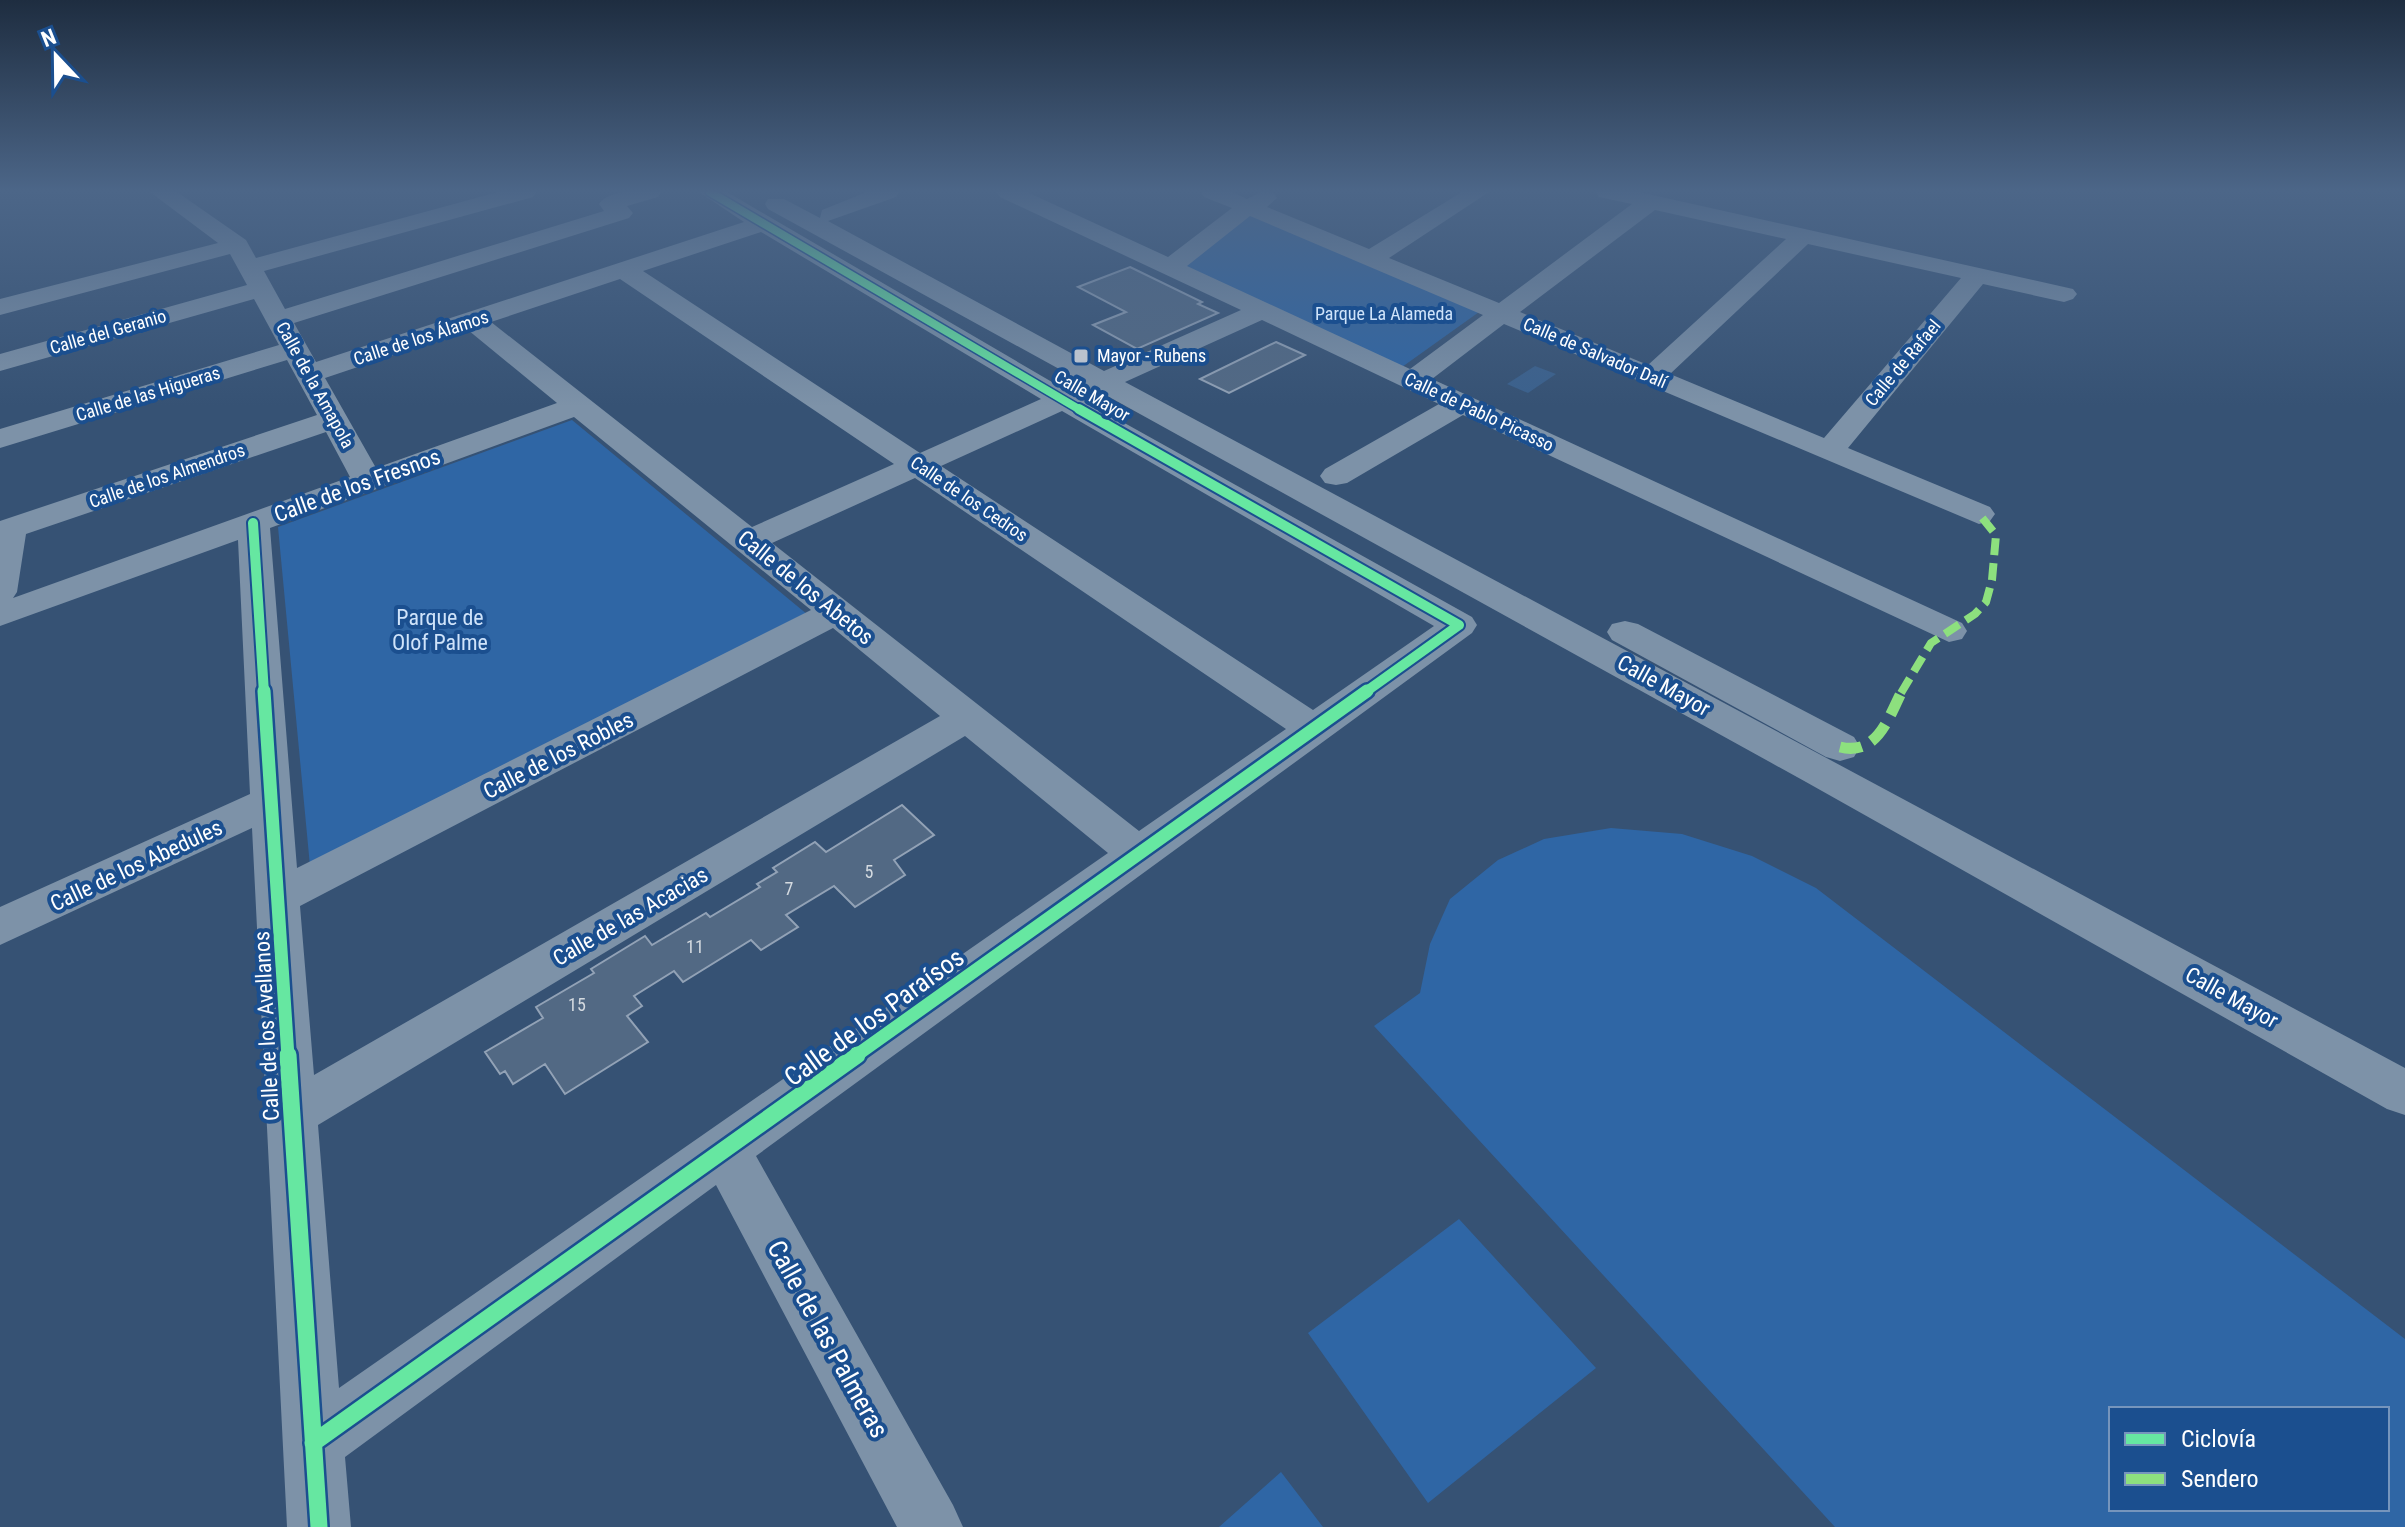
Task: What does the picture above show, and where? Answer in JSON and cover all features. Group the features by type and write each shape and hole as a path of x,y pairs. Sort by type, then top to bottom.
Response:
{"street":[{"name":"Calle de la Amapola","path":"246,263 368,481"},
{"path":"0,307 264,263"},
{"path":"279,319 459,263"},
{"name":"Calle de los Álamos","path":"302,362 473,321 644,263"},
{"name":"Calle Mayor","path":"828,263 1459,625"},
{"name":"Calle Mayor","path":"893,263 1336,476 1840,747"},
{"name":"Calle Mayor","path":"919,263 1130,377 1834,778 2405,1093"},
{"name":"Calle de Pablo Picasso","path":"1159,263 1949,631"},
{"path":"1169,268 1175,263"},
{"name":"Calle de Salvador Dalí","path":"1380,263 1979,514"},
{"path":"1413,380 1569,263"},
{"path":"1651,377 1774,263"},
{"path":"1921,263 2064,294"},
{"name":"Calle del Geranio","path":"0,363 250,267"},
{"name":"Calle de los Cedros","path":"624,270 1314,729"},
{"name":"Calle de Rafael","path":"1829,451 1977,275"},
{"path":"749,541 1063,400 1130,377 1272,317"},
{"name":"Calle de los Abetos","path":"473,321 1138,854"},
{"name":"Calle de las Higueras","path":"0,439 302,362"},
{"path":"1336,476 1461,404"},
{"name":"Calle de los Fresnos","path":"0,615 579,405"},
{"name":"Calle de los Almendros","path":"5,530 334,419"},
{"name":"Calle de los Avellanos","path":"253,523 319,1527"},
{"path":"0,592 5,530"},
{"name":"Calle de los Robles","path":"279,897 836,612"},
{"name":"Calle de los Paraísos","path":"313,1443 1459,625"},
{"name":"Calle de las Acacias","path":"291,1114 968,717"},
{"name":"Calle de los Abedules","path":"0,927 271,802"},
{"name":"Calle de las Palmeras","path":"725,1150 931,1527"}],"green space":[{"name":"Parque La Alameda","path":"1189,263 1367,263 1479,312 1402,367 1184,267"},
{"name":"Parque de Olof Palme","path":"572,420 808,615 310,866 278,527"},
{"path":"1611,828 1682,834 1752,856 1816,888 2405,1339 2405,1527 1835,1527 1374,1026 1420,993 1430,944 1450,899 1498,860 1544,839"},
{"path":"1459,1219 1596,1368 1428,1503 1308,1333"},
{"path":"1281,1472 1323,1527 1219,1527"}],"shaded area":[{"path":"1535,366 1556,374 1528,393 1507,384"}],"building":[{"path":"1130,267 1218,313 1137,349 1093,325 1126,312 1078,287"},
{"path":"1276,342 1305,355 1229,393 1200,379"},
{"path":"902,805 934,835 894,860 905,875 855,907 834,886 786,915 798,927 761,950 751,940 683,982 674,971 634,996 642,1006 627,1016 648,1042 565,1094 545,1064 513,1084 505,1071 500,1074 485,1052 543,1018 536,1007 594,973 591,969 645,936 652,945 706,913 710,917 760,887 757,884 777,872 773,868 815,842 826,852"}],"marked path":[{"path":"1840,747 1859,750 1868,745 1887,720 1931,643 1968,620 1986,602 1992,580 1996,535 1979,514"}],"cycle path":[{"path":"313,1443 1459,625 1063,400 831,263"},
{"path":"253,523 319,1527"}],"place":[{"name":"Mayor - Rubens","path":"1081,356"}]}
